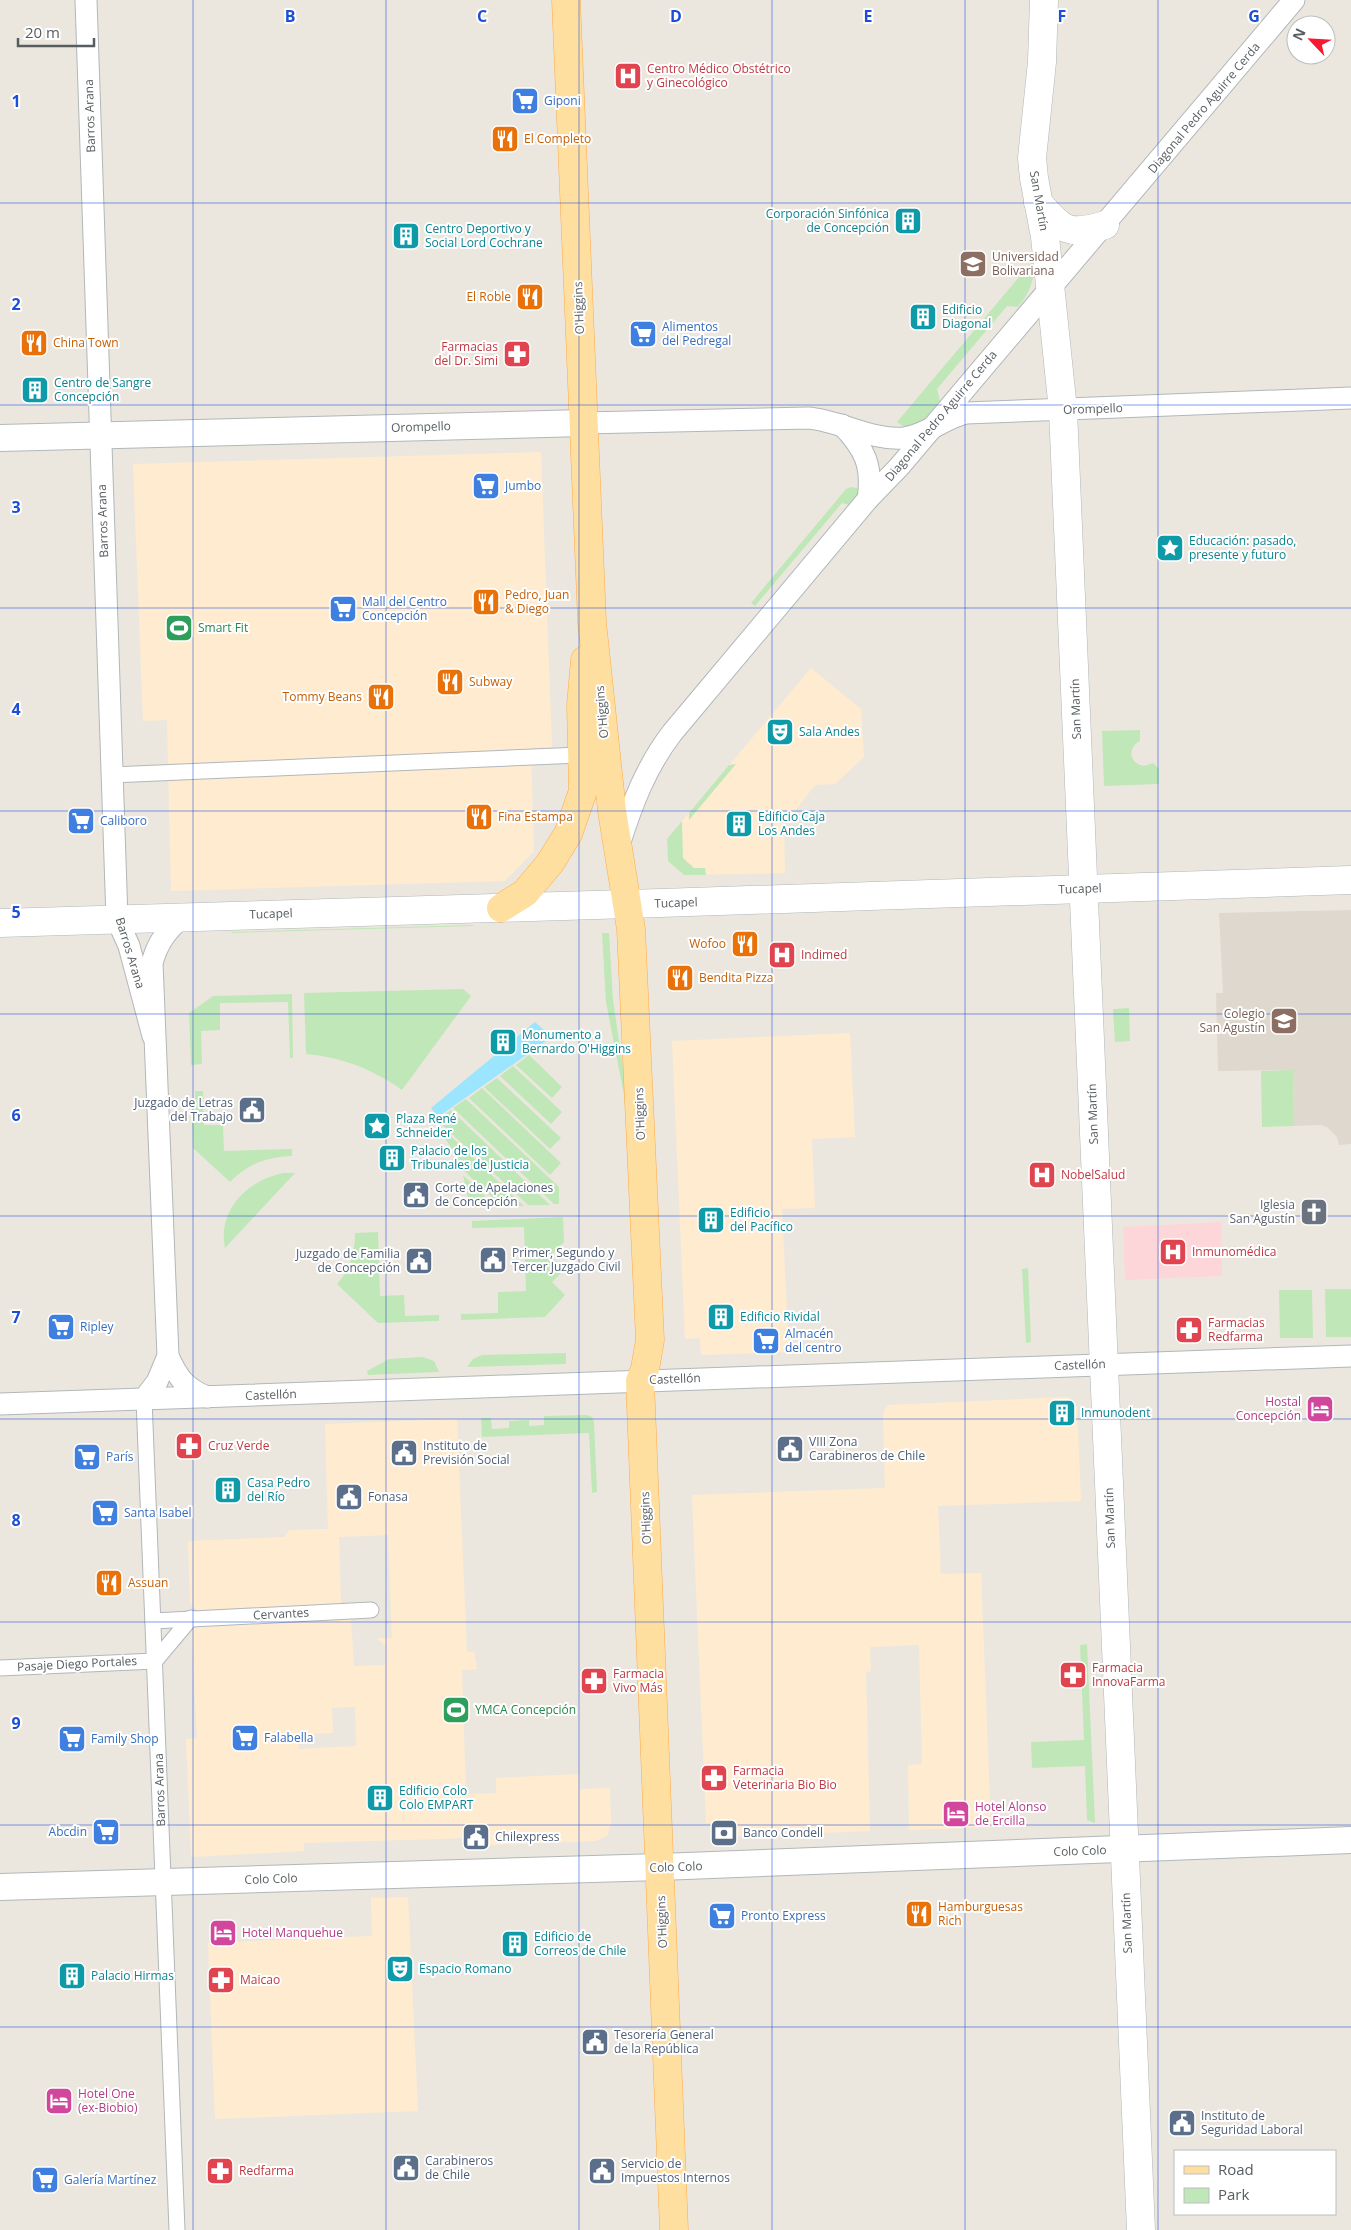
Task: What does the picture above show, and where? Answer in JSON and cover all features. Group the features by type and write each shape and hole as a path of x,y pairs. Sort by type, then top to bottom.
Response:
{"main road":[{"name":"O'Higgins","path":"566,0 592,622 612,811 628,904 638,1059 650,1340 646,1363 640,1381 674,2230"},
{"name":"San Martín","path":"1044,0 1042,62 1032,148 1034,178 1045,237 1063,410 1141,2230"},
{"path":"1038,202 1054,221 1066,229 1086,231 1105,224"},
{"path":"501,908 525,893 550,863 568,834 583,791 581,705 583,667 592,622"},
{"name":"Tucapel","path":"0,922 501,908 1351,880"}],"street":[{"name":"Barros Arana","path":"86,0 117,919 129,946 153,1036"},
{"name":"Diagonal Pedro Aguirre Cerda","path":"618,850 628,816 642,780 662,746 868,499 885,484 930,428 1294,0"},
{"name":"Orompello","path":"0,438 798,418 822,420 893,438 913,436 951,417 966,413 1351,398"},
{"path":"842,425 860,446 869,468 868,499"},
{"path":"111,775 581,756"},
{"name":"Barros Arana","path":"184,917 168,931 155,951 152,963 153,1036 168,1356 176,1374 188,1387 207,1397"},
{"name":"Barros Arana","path":"168,1356 157,1382 144,1399 178,2230"},
{"name":"Castellón","path":"0,1404 1351,1356"},
{"name":"Cervantes","path":"153,1620 371,1610"},
{"path":"155,1661 191,1618"},
{"name":"Pasaje Diego Portales","path":"0,1668 155,1661"},
{"name":"Colo Colo","path":"0,1887 660,1867 1351,1840"}],"shaded area":[{"name":"Mall del Centro Concepción","path":"541,452 552,747 531,748 534,851 505,881 171,891 167,720 143,721 133,464"},
{"path":"811,668 861,709 864,757 835,784 815,785 784,825 785,873 684,875 668,861 667,839"},
{"name":"Colegio San Agustín","path":"1351,910 1351,1144 1339,1145 1337,1137 1327,1127 1320,1125 1294,1126 1293,1070 1218,1071 1216,993 1223,993 1219,913"},
{"path":"850,1033 855,1137 812,1139 815,1208 782,1209 789,1352 701,1355 700,1338 685,1339 672,1041"},
{"name":"Inmunomédica","path":"1221,1222 1222,1276 1125,1280 1123,1227"},
{"path":"1068,1397 1077,1407 1081,1501 938,1506 941,1574 981,1573 991,1827 909,1830 908,1765 922,1764 919,1645 870,1647 871,1671 866,1672 870,1831 717,1837 716,1823 706,1823 692,1495 885,1488 883,1414 888,1405"},
{"path":"457,1419 467,1652 474,1652 477,1669 462,1670 466,1794 496,1793 496,1778 579,1774 580,1789 610,1788 611,1824 607,1836 595,1841 468,1846 468,1838 304,1843 304,1851 191,1857 186,1739 197,1738 191,1626 351,1619 354,1666 385,1665 385,1646 377,1638 392,1638 388,1535 339,1537 341,1606 203,1612 196,1610 190,1603 188,1541 284,1537 289,1530 328,1529 325,1424","holes":["355,1707 356,1746 299,1749 299,1734 333,1733 332,1708"]},
{"path":"408,1897 418,2111 215,2119 208,1943 372,1936 371,1898"}],"green space":[{"path":"1035,258 1034,272 1026,296 1018,307 1007,306 937,389 940,401 922,422 907,429 897,422"},
{"path":"852,487 861,489 852,506 842,503 755,606 751,603 846,489"},
{"path":"1140,730 1140,741 1133,747 1132,751 1133,759 1144,766 1153,763 1159,769 1159,784 1104,786 1102,731"},
{"path":"736,764 689,820 689,813 729,765"},
{"path":"682,821 683,858 694,868 705,868 706,875 684,875 668,861 667,839"},
{"path":"473,926 231,933 232,932"},
{"path":"602,933 609,933 613,1000 626,1088 627,1127 624,1095 606,1002"},
{"path":"463,989 471,996 402,1090 380,1076 356,1065 332,1058 306,1054 304,993"},
{"path":"292,994 293,1058 290,1058 288,1002 220,1003 220,1030 201,1031 202,1064 191,1065 189,1013 213,996"},
{"path":"1129,1008 1130,1041 1115,1042 1113,1009"},
{"path":"529,1055 562,1087 552,1098 516,1065"},
{"path":"513,1066 562,1112 551,1124 500,1076"},
{"path":"1293,1070 1294,1126 1262,1127 1261,1071"},
{"path":"497,1078 561,1138 550,1149 484,1087"},
{"path":"482,1088 561,1163 550,1175 469,1098"},
{"path":"195,1091 203,1091 204,1125 223,1125 224,1151 292,1149 292,1156 274,1158 250,1166 230,1182 193,1148 192,1115 196,1115"},
{"path":"466,1099 559,1187 559,1204 554,1204 453,1108"},
{"path":"451,1110 550,1205 528,1205 437,1120"},
{"path":"435,1122 524,1206 501,1206 461,1168"},
{"path":"283,1173 295,1173 225,1248 224,1234 226,1221 238,1199 258,1182"},
{"path":"463,1175 496,1207 470,1208"},
{"path":"563,1217 564,1242 550,1256 565,1269 552,1282 565,1295 545,1317 461,1320 461,1314 498,1313 498,1292 526,1291 524,1227 472,1228 472,1221"},
{"path":"378,1232 380,1296 404,1295 405,1316 439,1315 439,1321 378,1323 337,1284 342,1279 351,1260 355,1233"},
{"path":"1028,1268 1031,1342 1026,1343 1022,1269"},
{"path":"1325,1289 1351,1289 1351,1337 1326,1337"},
{"path":"1279,1290 1312,1290 1313,1338 1280,1338"},
{"path":"566,1353 566,1364 467,1367 473,1359 482,1355"},
{"path":"423,1357 434,1361 439,1372 368,1375 367,1371 389,1359"},
{"path":"587,1415 592,1417 594,1422 597,1492 592,1493 589,1433 482,1437 481,1418 491,1418 492,1429 509,1428 509,1421 529,1420 529,1426 544,1425 544,1416"},
{"path":"1087,1644 1095,1823 1087,1820 1085,1766 1032,1768 1031,1742 1084,1740 1080,1645"}],"water":[{"path":"535,1022 552,1037 438,1117 431,1108"}],"place":[{"name":"Centro Médico Obstétrico y Ginecológico","path":"628,76"},
{"name":"Giponi","path":"525,101"},
{"name":"El Completo","path":"505,139"},
{"name":"Corporación Sinfónica de Concepción","path":"908,221"},
{"name":"Centro Deportivo y Social Lord Cochrane","path":"406,236"},
{"name":"Universidad Bolivariana","path":"973,264"},
{"name":"El Roble","path":"530,297"},
{"name":"Edificio Diagonal","path":"923,317"},
{"name":"Alimentos del Pedregal","path":"643,334"},
{"name":"China Town","path":"34,343"},
{"name":"Farmacias del Dr. Simi","path":"517,354"},
{"name":"Centro de Sangre Concepción","path":"35,390"},
{"name":"Jumbo","path":"486,486"},
{"name":"Educación: pasado, presente y futuro","path":"1170,548"},
{"name":"Pedro, Juan & Diego","path":"486,602"},
{"name":"Mall del Centro Concepción","path":"343,609"},
{"name":"Smart Fit","path":"179,628"},
{"name":"Subway","path":"450,682"},
{"name":"Tommy Beans","path":"381,697"},
{"name":"Sala Andes","path":"780,732"},
{"name":"Fina Estampa","path":"479,817"},
{"name":"Caliboro","path":"81,821"},
{"name":"Edificio Caja Los Andes","path":"739,824"},
{"name":"Wofoo","path":"745,944"},
{"name":"Indimed","path":"782,955"},
{"name":"Bendita Pizza","path":"680,978"},
{"name":"Colegio San Agustín","path":"1284,1021"},
{"name":"Monumento a Bernardo O'Higgins","path":"503,1042"},
{"name":"Juzgado de Letras del Trabajo","path":"252,1110"},
{"name":"Plaza René Schneider","path":"377,1126"},
{"name":"Palacio de los Tribunales de Justicia","path":"392,1158"},
{"name":"NobelSalud","path":"1042,1175"},
{"name":"Corte de Apelaciones de Concepción","path":"416,1195"},
{"name":"Iglesia San Agustín","path":"1314,1212"},
{"name":"Edificio del Pacífico","path":"711,1220"},
{"name":"Inmunomédica","path":"1173,1252"},
{"name":"Primer, Segundo y Tercer Juzgado Civil","path":"493,1260"},
{"name":"Juzgado de Familia de Concepción","path":"419,1261"},
{"name":"Edificio Rividal","path":"721,1317"},
{"name":"Ripley","path":"61,1327"},
{"name":"Farmacias Redfarma","path":"1189,1330"},
{"name":"Almacén del centro","path":"766,1341"},
{"name":"Hostal Concepción","path":"1320,1409"},
{"name":"Inmunodent","path":"1062,1413"},
{"name":"Cruz Verde","path":"189,1446"},
{"name":"VIII Zona Carabineros de Chile","path":"790,1449"},
{"name":"Instituto de Previsión Social","path":"404,1453"},
{"name":"París","path":"87,1457"},
{"name":"Casa Pedro del Río","path":"228,1490"},
{"name":"Fonasa","path":"349,1497"},
{"name":"Santa Isabel","path":"105,1513"},
{"name":"Assuan","path":"109,1583"},
{"name":"Farmacia InnovaFarma","path":"1073,1675"},
{"name":"Farmacia Vivo Más","path":"594,1681"},
{"name":"YMCA Concepción","path":"456,1710"},
{"name":"Falabella","path":"245,1738"},
{"name":"Family Shop","path":"72,1739"},
{"name":"Farmacia Veterinaria Bio Bio","path":"714,1778"},
{"name":"Edificio Colo Colo EMPART","path":"380,1798"},
{"name":"Hotel Alonso de Ercilla","path":"956,1814"},
{"name":"Abcdin","path":"106,1832"},
{"name":"Banco Condell","path":"724,1833"},
{"name":"Chilexpress","path":"476,1837"},
{"name":"Hamburguesas Rich","path":"919,1914"},
{"name":"Pronto Express","path":"722,1916"},
{"name":"Hotel Manquehue","path":"223,1933"},
{"name":"Edificio de Correos de Chile","path":"515,1944"},
{"name":"Espacio Romano","path":"400,1969"},
{"name":"Palacio Hirmas","path":"72,1976"},
{"name":"Maicao","path":"221,1980"},
{"name":"Tesorería General de la República","path":"595,2042"},
{"name":"Hotel One (ex-Biobio)","path":"59,2101"},
{"name":"Instituto de Seguridad Laboral","path":"1182,2123"},
{"name":"Carabineros de Chile","path":"406,2168"},
{"name":"Redfarma","path":"220,2171"},
{"name":"Servicio de Impuestos Internos","path":"602,2171"},
{"name":"Galería Martínez","path":"45,2180"}]}
